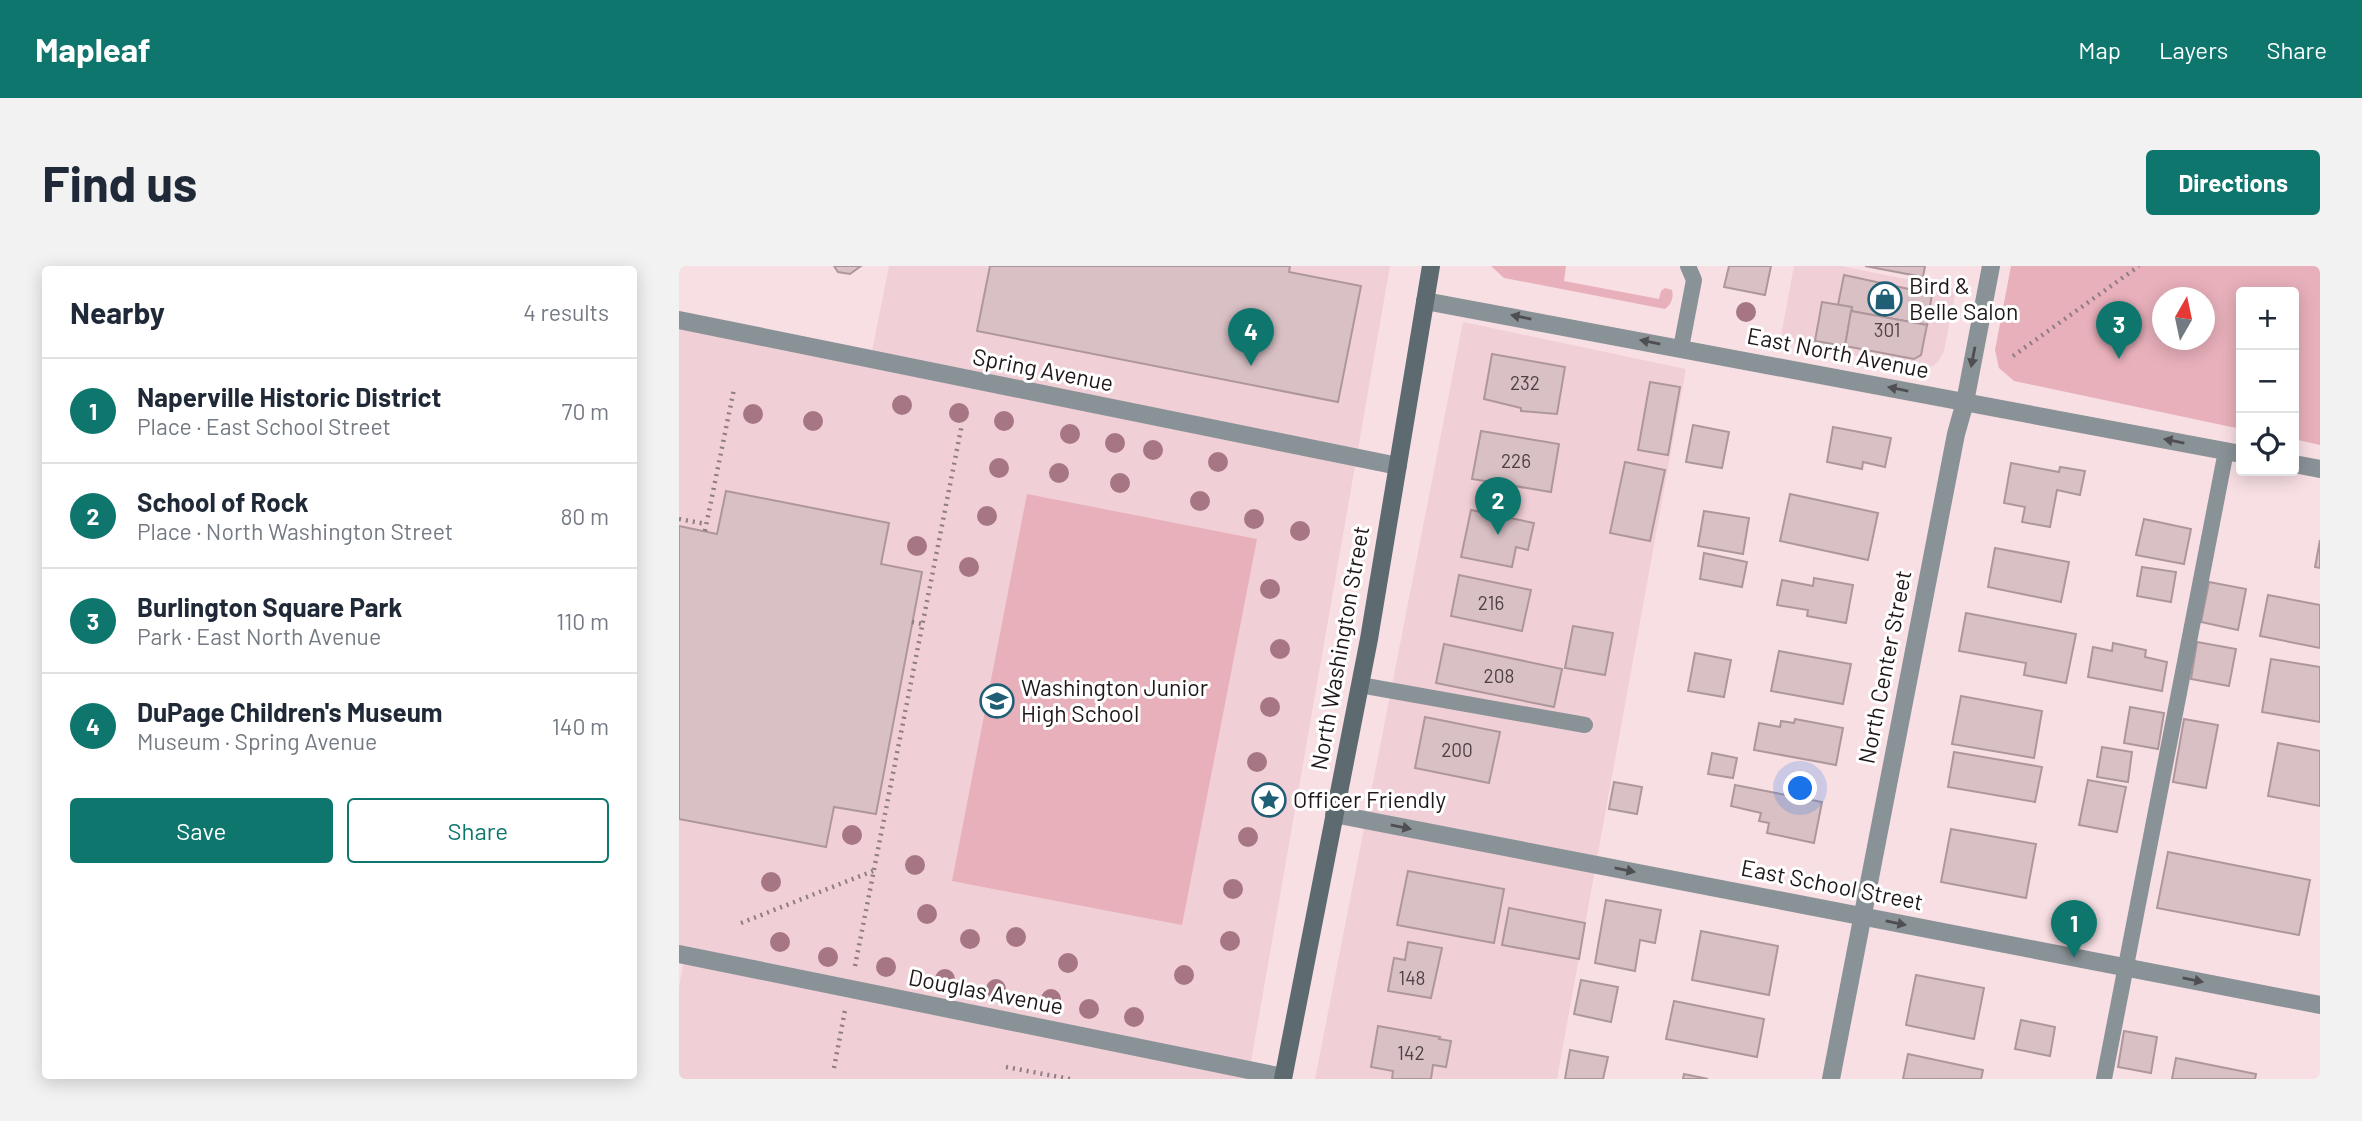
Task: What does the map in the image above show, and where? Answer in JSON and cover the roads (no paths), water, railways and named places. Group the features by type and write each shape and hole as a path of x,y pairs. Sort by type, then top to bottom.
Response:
{"main road":[{"name":"North Washington Street","path":"1283,1078 1360,685 1431,266"}],"street":[{"name":"North Center Street","path":"1831,1079 1955,434 1965,402 1991,266"},
{"name":"East North Avenue","path":"1425,301 2234,452"},
{"name":"Spring Avenue","path":"679,320 1398,466"},
{"path":"2299,465 2320,468"},
{"name":"East School Street","path":"1334,814 2320,1005"},
{"name":"Douglas Avenue","path":"679,954 1283,1078"}],"lane":[{"path":"1681,348 1694,280 1688,266"},
{"path":"2104,1079 2234,452"},
{"path":"1360,685 1585,725"}],"place":[{"name":"Bird & Belle Salon","path":"1885,299"},
{"name":"Burlington Square Park","path":"2119,359"},
{"name":"DuPage Children's Museum","path":"1251,366"},
{"name":"School of Rock","path":"1498,535"},
{"name":"Washington Junior High School","path":"997,701"},
{"name":"Officer Friendly","path":"1269,800"},
{"name":"Naperville Historic District","path":"2074,958"}]}
